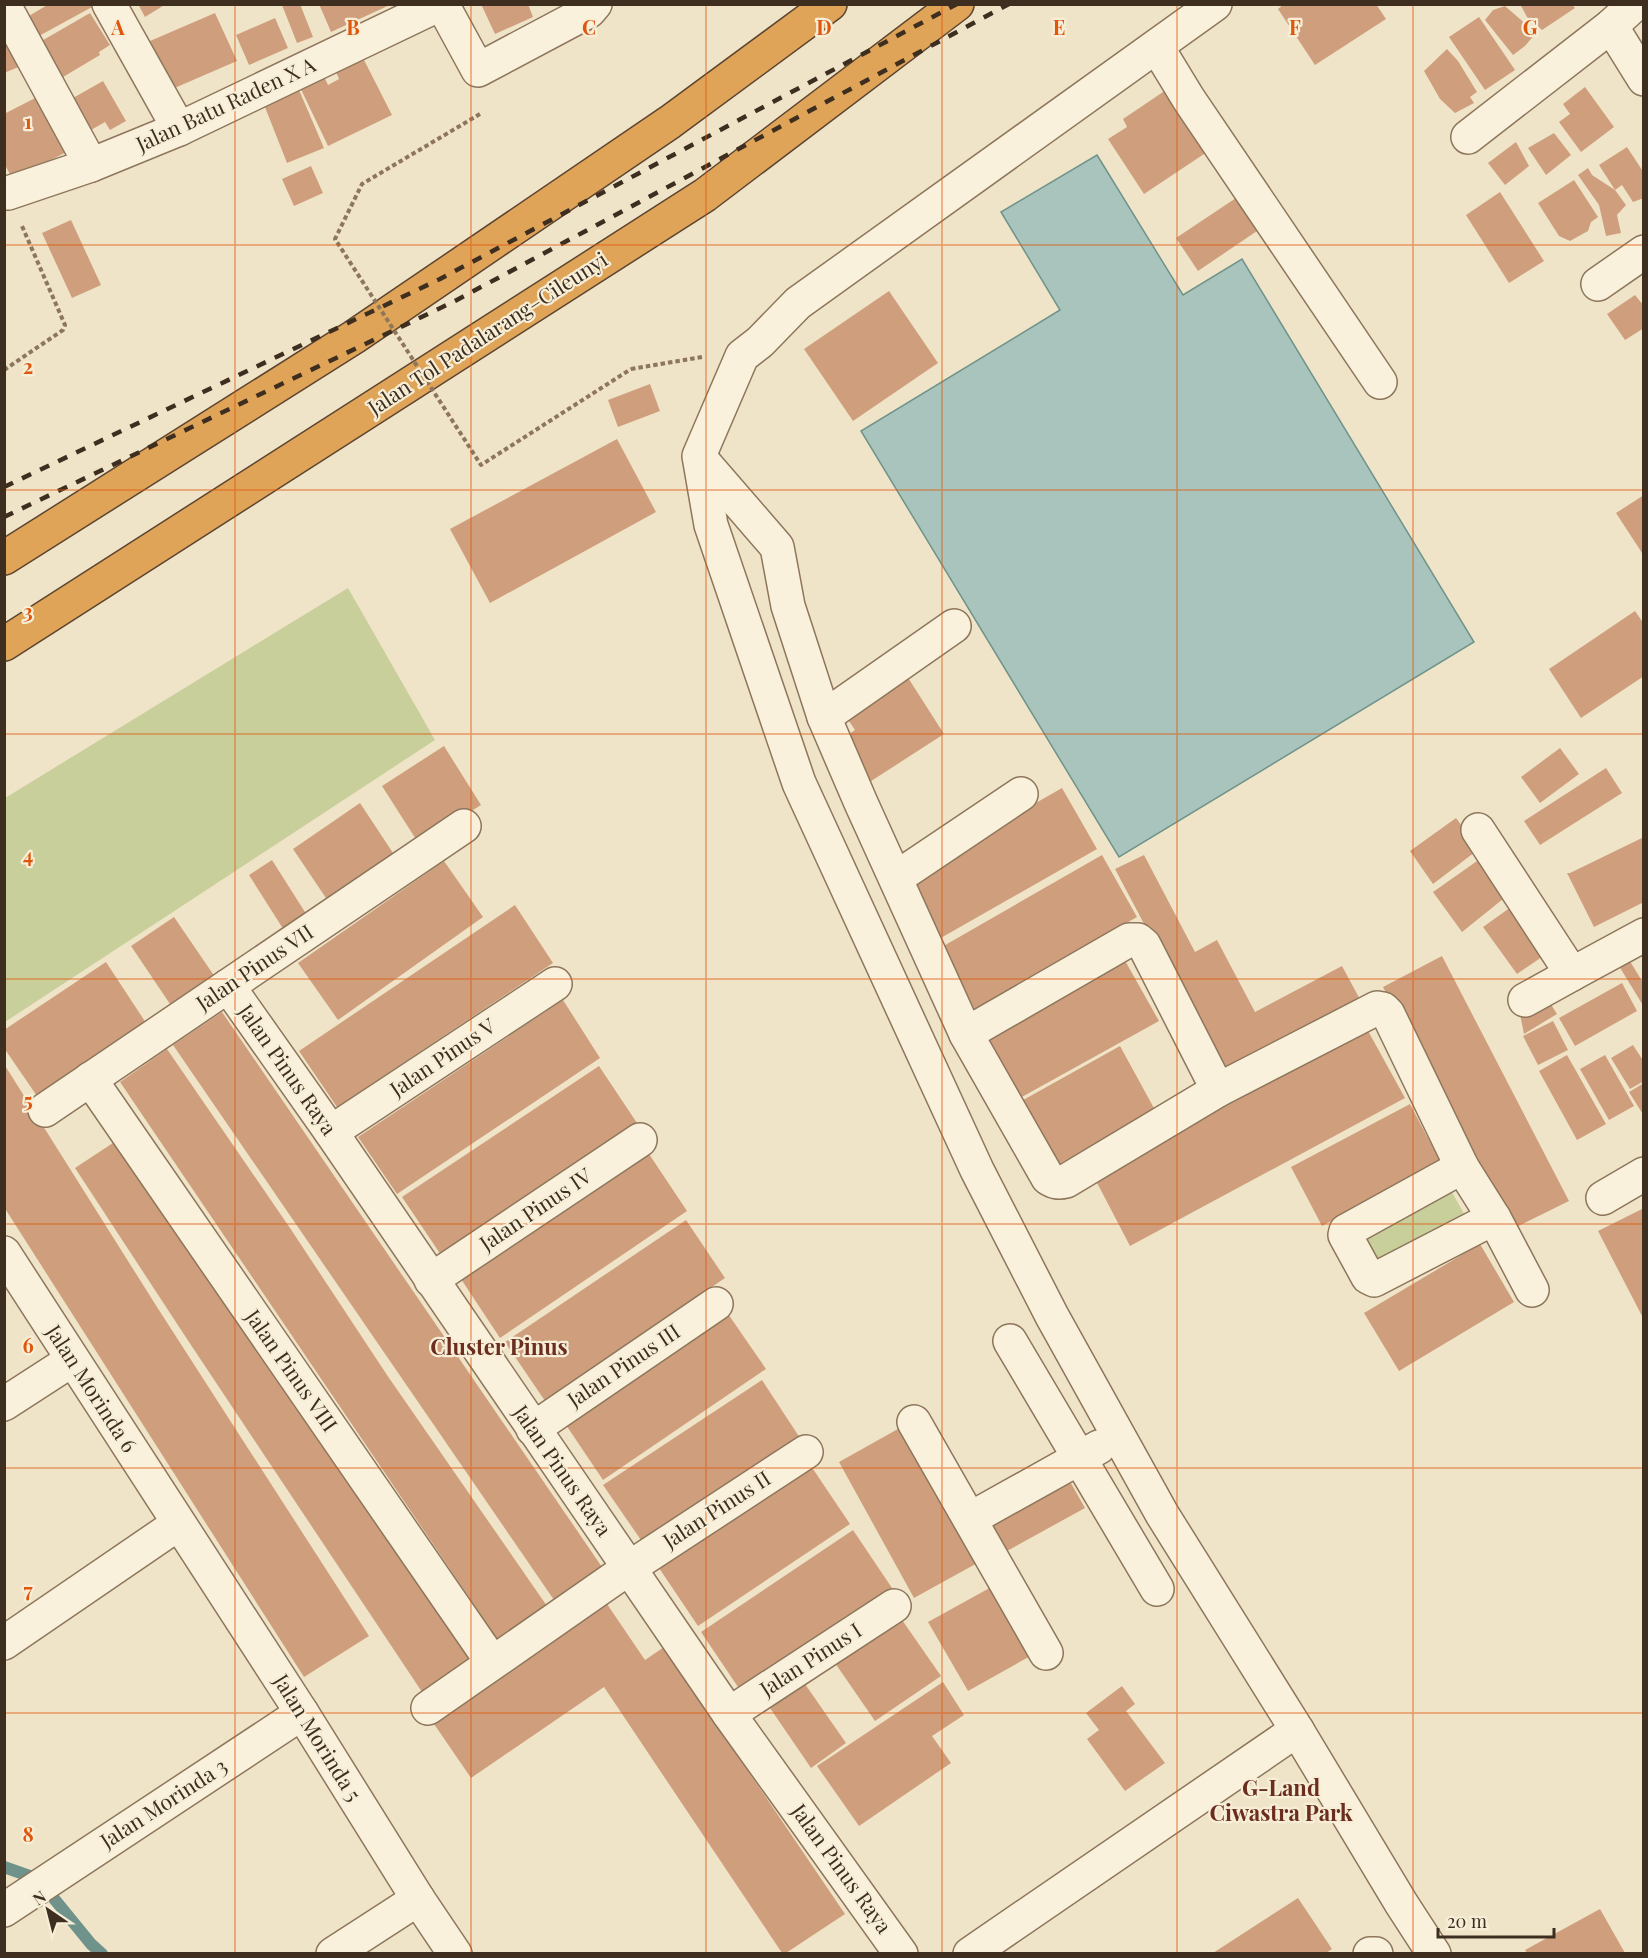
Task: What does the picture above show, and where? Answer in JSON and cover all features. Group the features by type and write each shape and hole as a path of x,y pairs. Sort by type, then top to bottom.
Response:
{"highway":[{"path":"4,558 354,337 670,122 830,4"},
{"name":"Jalan Tol Padalarang–Cileunyi","path":"4,644 705,195 957,4"}],"street":[{"path":"109,4 179,129"},
{"path":"441,4 478,70 589,11 595,4"},
{"name":"Jalan Batu Raden X A","path":"8,194 91,165 179,129 441,4"},
{"path":"1215,4 798,303 760,342 742,356 699,456 711,525 799,783 977,1170 1052,1316 1162,1514 1434,1953"},
{"path":"1468,137 1611,26 1635,4"},
{"path":"4,5 91,165"},
{"path":"1611,26 1644,78"},
{"path":"1157,47 1188,98 1380,382"},
{"path":"1598,284 1644,252"},
{"path":"699,456 777,547 788,606 824,717 966,1034 1048,1178 1060,1183 1066,1181 1218,1089 1377,1008 1383,1009 1389,1014 1462,1167 1494,1218 1532,1290"},
{"path":"824,717 954,626"},
{"path":"896,878 1021,794"},
{"name":"Jalan Pinus VII","path":"45,1110 464,826"},
{"path":"1478,830 1572,974"},
{"path":"1525,1000 1644,935"},
{"path":"966,1034 1130,940 1138,940 1144,945 1218,1089"},
{"name":"Jalan Pinus V","path":"331,1132 555,984"},
{"name":"Jalan Pinus Raya","path":"228,986 331,1132 729,1714 901,1953"},
{"name":"Jalan Pinus VIII","path":"90,1079 492,1662"},
{"name":"Jalan Pinus IV","path":"431,1280 640,1140"},
{"path":"1462,1167 1346,1231 1345,1235 1368,1277 1374,1280 1494,1218"},
{"path":"1603,1198 1644,1174"},
{"name":"Jalan Morinda 6","path":"4,1253 178,1524"},
{"name":"Jalan Pinus III","path":"533,1429 716,1304"},
{"path":"1010,1341 1156,1589"},
{"path":"4,1404 72,1360"},
{"path":"914,1422 1046,1653"},
{"path":"970,1520 1118,1436"},
{"name":"Jalan Pinus II","path":"629,1568 806,1452"},
{"path":"4,1643 178,1524"},
{"name":"Jalan Morinda 5","path":"178,1524 455,1953"},
{"path":"428,1707 629,1568"},
{"name":"Jalan Pinus I","path":"729,1714 894,1606"},
{"name":"Jalan Morinda 3","path":"15,1903 302,1713"},
{"path":"970,1953 1297,1730"},
{"path":"333,1953 418,1899"}],"path":[{"path":"480,114 362,184 335,239 480,465 631,369 692,358 742,356"},
{"path":"4,370 63,330 65,325 8,194"}],"green space":[{"path":"348,588 435,740 5,1022 5,798"},
{"path":"1448,1185 1467,1219 1378,1269 1359,1234"}],"water":[{"path":"1097,155 1183,295 1242,259 1474,642 1119,857 861,431 1060,310 1001,212"}],"building":[{"path":"49,4 91,4 92,7 28,42 17,23"},
{"path":"138,4 166,4 145,17"},
{"path":"300,4 313,37 297,43 282,5"},
{"path":"319,4 392,4 331,32"},
{"path":"481,4 528,4 533,17 495,34"},
{"path":"1284,4 1376,4 1386,19 1315,65 1278,9"},
{"path":"1520,4 1572,4 1575,8 1542,30 1527,17"},
{"path":"1505,6 1536,33 1513,55 1485,20 1493,10"},
{"path":"90,13 110,45 99,52 100,55 58,80 38,43"},
{"path":"215,13 237,61 170,90 150,41"},
{"path":"1479,17 1515,70 1485,90 1449,37"},
{"path":"275,18 288,48 249,65 236,35"},
{"path":"4,20 26,64 4,73"},
{"path":"1447,49 1458,61 1477,92 1470,97 1474,103 1455,113 1440,99 1424,71"},
{"path":"364,60 392,115 328,146 298,83 322,72 328,85 339,79 336,72"},
{"path":"103,81 126,121 110,130 105,122 91,130 73,98"},
{"path":"296,83 324,148 287,163 261,97"},
{"path":"1585,87 1614,127 1581,152 1559,122 1570,114 1563,104"},
{"path":"1166,90 1207,152 1144,194 1108,139 1127,127 1123,119"},
{"path":"43,94 72,149 13,180 4,163 4,114"},
{"path":"1554,133 1571,155 1546,175 1528,148"},
{"path":"1516,142 1529,166 1505,185 1488,163"},
{"path":"1627,147 1644,173 1644,198 1633,202 1622,185 1615,190 1599,165"},
{"path":"311,166 323,193 294,206 282,179"},
{"path":"1588,168 1592,175 1615,190 1626,205 1617,215 1621,233 1606,236 1599,205 1578,175"},
{"path":"1574,180 1598,217 1591,222 1588,231 1570,241 1559,236 1538,203"},
{"path":"1500,192 1544,261 1509,283 1466,215"},
{"path":"1239,196 1260,229 1198,271 1176,238"},
{"path":"71,220 101,285 72,298 42,233"},
{"path":"889,291 938,363 853,421 804,349"},
{"path":"1635,295 1644,306 1644,328 1625,340 1607,314"},
{"path":"650,384 660,411 618,427 608,400"},
{"path":"617,439 656,512 490,603 450,529"},
{"path":"1644,495 1644,556 1616,513"},
{"path":"1635,611 1644,624 1644,676 1581,718 1549,669"},
{"path":"905,673 944,734 865,785 837,742 855,730 843,712"},
{"path":"444,746 481,805 419,844 382,786"},
{"path":"1560,748 1579,774 1540,803 1521,777"},
{"path":"1606,768 1622,793 1540,845 1524,821"},
{"path":"1062,788 1097,849 939,939 904,878"},
{"path":"360,803 397,859 330,904 293,849"},
{"path":"1456,818 1479,849 1433,884 1410,851"},
{"path":"1644,837 1644,902 1594,927 1567,873"},
{"path":"1487,854 1513,891 1462,932 1433,892"},
{"path":"1102,855 1137,917 975,1010 940,948"},
{"path":"1144,855 1195,952 1217,940 1255,1012 1342,966 1362,1003 1225,1077 1115,869"},
{"path":"272,860 310,920 287,935 249,875"},
{"path":"444,861 483,917 338,1020 298,963"},
{"path":"1518,902 1552,950 1517,974 1483,927"},
{"path":"515,905 553,963 337,1107 299,1051"},
{"path":"174,917 215,977 172,1007 131,946"},
{"path":"1442,956 1569,1201 1508,1231 1383,987"},
{"path":"1123,957 1159,1021 1013,1102 977,1039"},
{"path":"1628,958 1642,981 1644,980 1644,1007 1619,966"},
{"path":"106,962 146,1023 37,1096 4,1048 4,1030"},
{"path":"1622,983 1637,1011 1575,1046 1559,1018"},
{"path":"1547,998 1557,1014 1524,1034 1520,1014"},
{"path":"563,1000 600,1058 397,1194 358,1137"},
{"path":"222,1012 602,1567 554,1600 173,1045"},
{"path":"1553,1021 1568,1050 1538,1065 1523,1036"},
{"path":"1367,1029 1405,1098 1130,1246 1094,1177"},
{"path":"1633,1045 1644,1062 1644,1081 1630,1089 1611,1058"},
{"path":"1120,1046 1155,1110 1050,1169 1014,1105"},
{"path":"167,1049 290,1228 387,1375 547,1606 498,1640 120,1082"},
{"path":"1567,1055 1606,1124 1577,1140 1539,1071"},
{"path":"1605,1055 1634,1106 1609,1120 1580,1069"},
{"path":"4,1064 369,1636 304,1677 4,1207"},
{"path":"599,1066 637,1123 441,1255 402,1197"},
{"path":"1644,1083 1644,1116 1629,1092"},
{"path":"1410,1104 1441,1163 1322,1226 1291,1167"},
{"path":"125,1135 474,1662 424,1695 75,1168"},
{"path":"649,1154 687,1211 500,1338 461,1279"},
{"path":"1644,1208 1644,1315 1642,1316 1598,1231"},
{"path":"686,1220 725,1278 545,1401 505,1342"},
{"path":"1480,1244 1514,1302 1399,1371 1364,1313"},
{"path":"726,1311 766,1369 603,1480 564,1422"},
{"path":"762,1380 800,1438 643,1543 603,1485"},
{"path":"905,1425 981,1561 914,1598 839,1462"},
{"path":"811,1466 850,1524 698,1626 659,1568"},
{"path":"1068,1478 1085,1508 1007,1551 991,1521"},
{"path":"853,1530 892,1588 740,1690 701,1632"},
{"path":"995,1585 1034,1654 968,1691 928,1622"},
{"path":"607,1604 645,1660 664,1647 845,1914 786,1953 782,1953 604,1687 471,1778 432,1721"},
{"path":"900,1617 941,1676 875,1721 835,1663"},
{"path":"943,1682 964,1715 932,1736 951,1763 859,1826 817,1766"},
{"path":"805,1684 846,1743 811,1768 770,1708"},
{"path":"1122,1686 1135,1704 1126,1711 1165,1763 1125,1791 1087,1739 1099,1730 1086,1713"},
{"path":"1298,1898 1332,1949 1326,1953 1213,1953"},
{"path":"1600,1909 1625,1953 1527,1953 1525,1950"}],"waterway":[{"path":"4,1867 38,1879 91,1944 102,1954"}],"railway":[{"path":"4,487 440,279 957,4"},
{"path":"4,517 455,301 1009,4"}],"district":[{"name":"Cluster Pinus","path":"499,1347"},
{"name":"G-Land Ciwastra Park","path":"1281,1800"}]}
